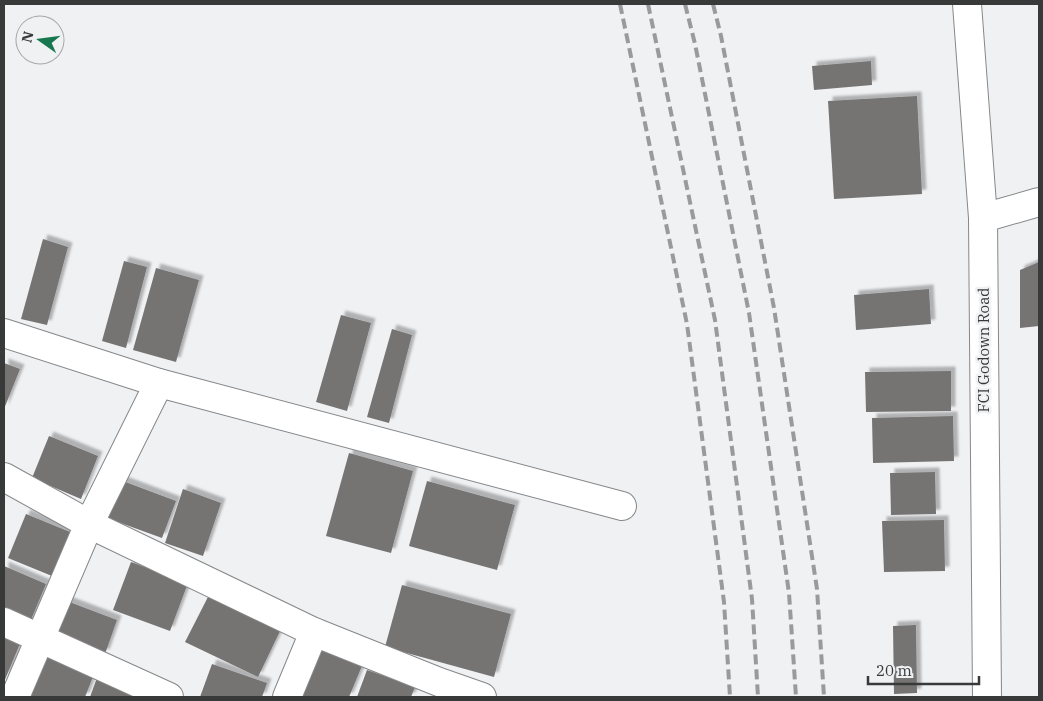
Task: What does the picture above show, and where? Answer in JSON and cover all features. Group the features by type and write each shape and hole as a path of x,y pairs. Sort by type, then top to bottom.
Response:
{"street":[{"name":"FCI Godown Road","path":"971,5 983,218 987,697"},
{"path":"983,218 1039,202"},
{"path":"4,333 158,383 622,506"},
{"path":"15,697 89,524 158,383"},
{"path":"4,477 89,524 437,690 482,697"},
{"path":"4,622 169,697"},
{"path":"287,697 314,632"}],"building":[{"path":"871,61 872,85 814,90 812,66"},
{"path":"917,96 922,194 834,199 828,101"},
{"path":"43,239 68,247 47,325 21,319"},
{"path":"124,261 147,267 126,348 102,341"},
{"path":"1039,262 1039,326 1020,328 1020,270"},
{"path":"156,268 199,280 176,362 133,350"},
{"path":"929,289 931,324 856,330 854,295"},
{"path":"341,315 371,323 347,411 316,402"},
{"path":"392,329 412,335 389,423 367,417"},
{"path":"4,363 20,369 4,409"},
{"path":"951,371 951,411 866,412 865,372"},
{"path":"953,416 954,461 873,463 872,418"},
{"path":"49,436 98,456 81,499 32,478"},
{"path":"349,453 413,471 391,553 326,536"},
{"path":"935,472 936,514 891,515 890,473"},
{"path":"120,480 176,501 162,538 107,518"},
{"path":"427,481 515,505 497,570 409,546"},
{"path":"183,489 221,503 203,556 165,543"},
{"path":"26,514 70,532 52,576 8,558"},
{"path":"944,520 945,571 884,572 882,521"},
{"path":"131,562 188,583 170,631 113,610"},
{"path":"4,566 46,584 28,627 4,617"},
{"path":"402,585 511,614 494,677 385,647"},
{"path":"209,595 281,629 258,677 185,642"},
{"path":"64,600 117,620 105,654 51,634"},
{"path":"916,625 917,693 894,694 893,626"},
{"path":"4,626 24,634 4,682"},
{"path":"317,642 364,661 349,697 296,697"},
{"path":"45,652 94,674 85,697 26,697"},
{"path":"212,664 267,683 262,697 200,697"},
{"path":"367,670 415,687 411,697 357,697"},
{"path":"98,675 143,697 90,697"}],"railway":[{"path":"620,4 687,324 724,602 730,697"},
{"path":"648,4 715,320 752,599 758,697"},
{"path":"685,4 695,44 749,313 789,593 796,697"},
{"path":"713,4 721,36 774,308 817,589 824,697"}]}
